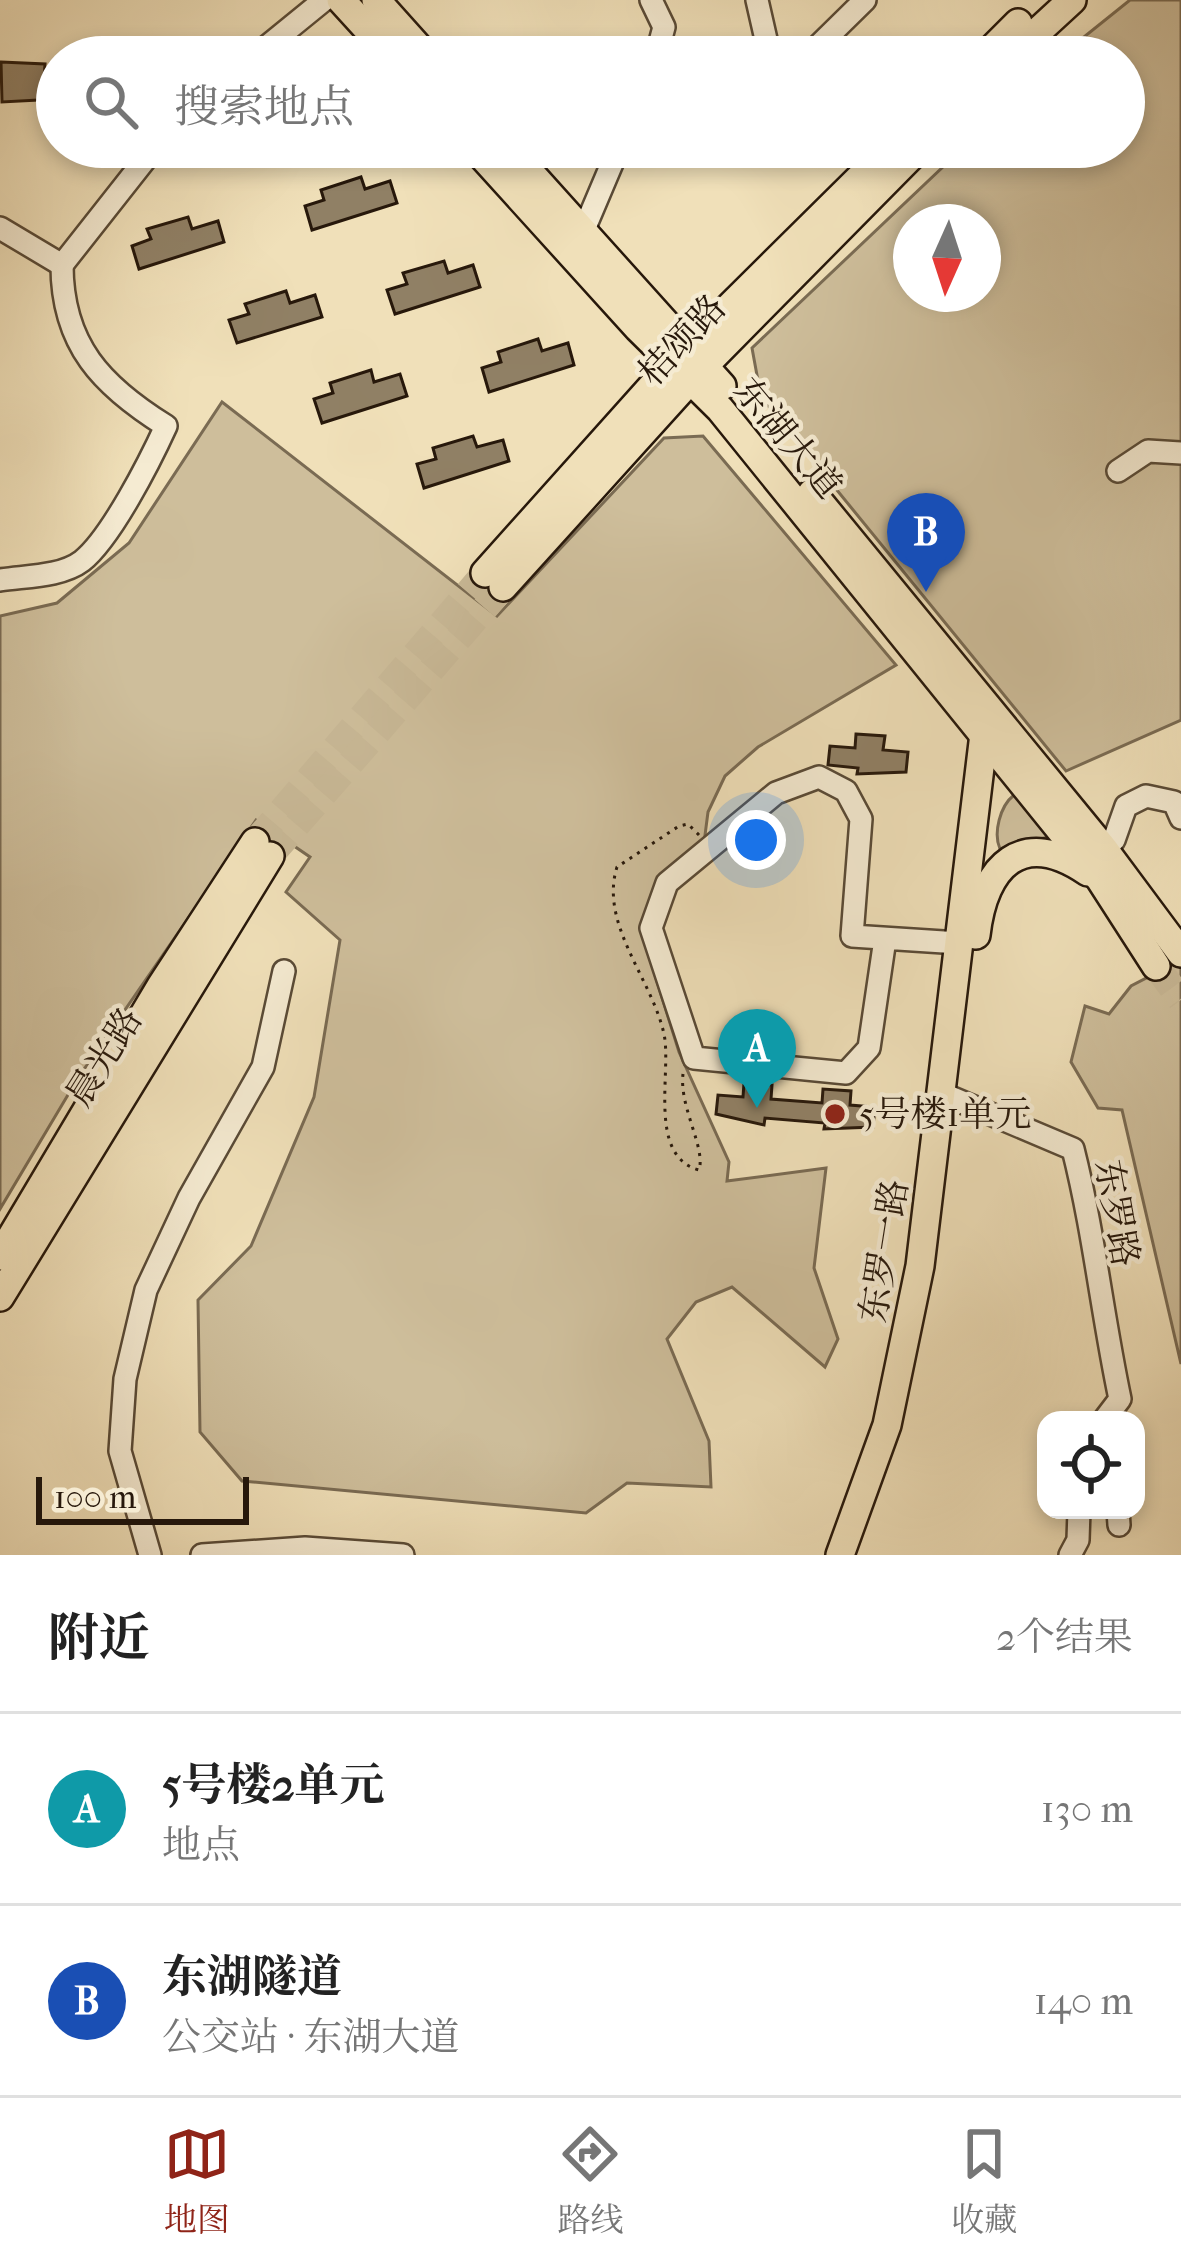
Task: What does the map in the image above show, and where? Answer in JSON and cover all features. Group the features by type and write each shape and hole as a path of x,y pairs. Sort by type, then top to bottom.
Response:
{"main road":[{"path":"341,0 373,36"},
{"path":"376,0 408,36"},
{"path":"1005,36 1044,0"},
{"path":"1033,36 1072,0"},
{"name":"东湖大道","path":"495,168 728,405 1103,848 1168,960"},
{"name":"东湖大道","path":"526,168 584,232 647,320"},
{"name":"桔颂路","path":"494,580 872,168"},
{"name":"桔颂路","path":"735,316 897,168"},
{"path":"735,316 728,405 641,420 647,320 735,316"},
{"name":"东湖大道","path":"728,405 984,734 1168,960"},
{"name":"东罗一路","path":"853,1555 899,1429 919,1344 950,1097 959,943 984,734"},
{"name":"晨光路","path":"0,1256 161,986 263,849 0,1297"},
{"name":"东罗一路","path":"840,1555 887,1425 907,1340 979,909 999,867 1017,854 1045,851 1100,879"}],"street":[{"path":"280,36 324,0"},
{"path":"651,0 664,27 662,36"},
{"path":"758,0 766,36"},
{"path":"829,36 866,0"},
{"path":"0,580 52,573 82,561 141,479 166,426 105,383 80,345 62,303 62,266 139,168"},
{"path":"584,232 610,168"},
{"path":"0,228 62,266"},
{"path":"1118,471 1148,451 1181,453"},
{"path":"885,939 869,1048 846,1073 694,1058 650,928 667,883 776,793 819,778 846,791 861,819 852,936 959,943"},
{"path":"1103,848 1114,840 1126,806 1146,796 1174,802 1181,818"},
{"path":"150,1555 120,1451 125,1379 146,1290 189,1198 263,1066 284,971"},
{"name":"东罗路","path":"950,1097 1073,1149 1096,1244 1092,1268 1120,1399 1111,1411"},
{"path":"1070,1555 1078,1540 1079,1519"},
{"path":"202,1555 305,1548 403,1555"}],"shaded area":[{"path":"1130,0 1181,0 1181,720 1066,771 761,397 752,348 893,214 893,312 1001,312 1001,204 904,204 942,168 1145,168 1145,36 1085,36"},
{"path":"222,402 497,616 664,438 703,436 896,665 758,747 725,776 708,812 704,843 645,943 679,1052 729,1162 727,1181 826,1168 814,1268 838,1339 825,1367 732,1287 696,1302 667,1339 709,1441 711,1487 627,1483 586,1513 242,1481 200,1432 198,1300 251,1246 314,1097 340,940 286,892 310,857 256,820 78,1078 0,1209 0,616 57,603 129,543"},
{"path":"1014,795 1021,795 1056,835 1000,849 999,820"},
{"path":"1181,960 1181,1364 1122,1110 1098,1108 1071,1062 1085,1006 1109,1014 1131,986"}],"building":[{"path":"1,62 36,64 36,100 2,102"},
{"path":"361,177 365,189 390,181 397,203 312,230 305,206 324,200 321,190"},
{"path":"188,217 192,229 218,221 224,242 139,269 132,246 151,239 147,229"},
{"path":"444,261 448,273 473,265 480,287 395,314 387,290 407,284 403,273"},
{"path":"286,291 290,303 315,295 322,317 237,343 229,320 249,314 245,304"},
{"path":"538,339 542,351 568,343 574,365 489,392 482,368 501,362 498,352"},
{"path":"371,370 374,382 400,374 407,396 322,423 314,399 333,393 330,383"},
{"path":"473,436 477,447 503,440 509,461 424,488 417,464 436,459 433,448"},
{"path":"856,734 885,736 883,750 908,752 906,772 857,774 858,768 828,765 830,746 855,748"},
{"path":"744,1083 772,1085 771,1099 822,1103 823,1089 851,1091 850,1105 875,1107 873,1127 824,1129 825,1123 765,1118 764,1125 716,1114 718,1095 743,1097"}],"tunnel":[{"path":"255,842 485,573"},
{"path":"270,856 503,587"},
{"path":"1156,966 1181,1000"}],"place":[{"name":"东湖隧道","path":"926,592"},
{"name":"5号楼2单元","path":"757,1108"},
{"name":"5号楼1单元","path":"835,1114"}]}
